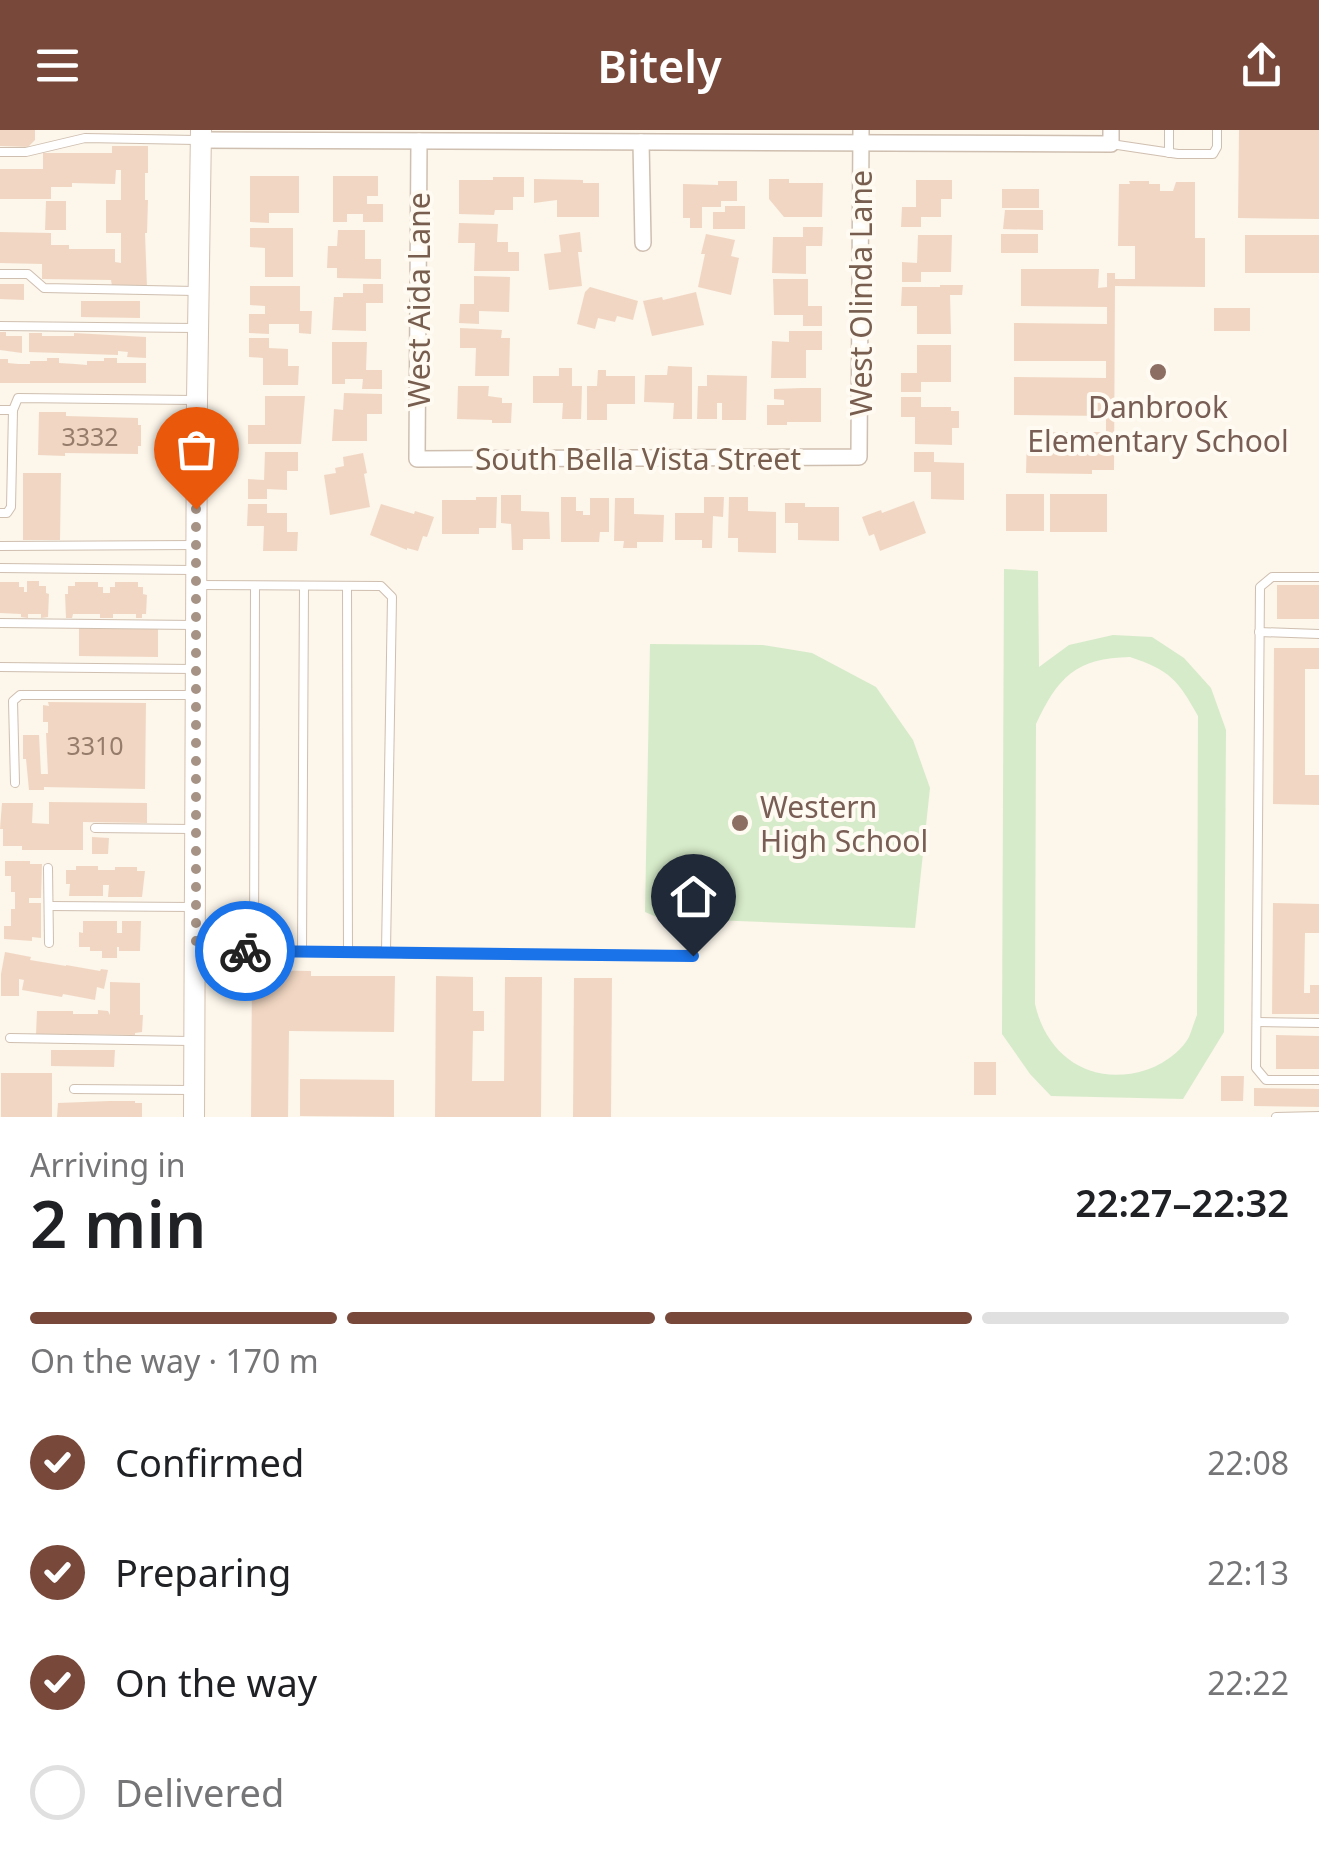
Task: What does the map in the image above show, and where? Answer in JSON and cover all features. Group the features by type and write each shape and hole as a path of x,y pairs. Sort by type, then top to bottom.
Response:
{"main road":[{"path":"194,1117 201,135"}],"street":[{"path":"201,135 418,142 641,142 738,136 1111,137"},
{"name":"West Olinda Lane","path":"859,457 861,136"},
{"name":"West Aida Lane","path":"417,460 418,142"},
{"path":"641,142 643,242"},
{"name":"South Bella Vista Street","path":"417,460 859,457"}],"lane":[{"path":"1169,130 1170,153"},
{"path":"1111,137 1170,153 1213,154 1218,147 1218,130"},
{"path":"0,152 26,152 84,138 201,135"},
{"path":"0,274 28,274 44,288 199,291"},
{"path":"0,326 198,328"},
{"path":"0,513 11,508 13,410 18,398 197,400"},
{"path":"0,410 13,410"},
{"path":"0,460 12,460"},
{"path":"0,546 196,545"},
{"path":"0,568 196,577 255,586 381,586 392,597 386,951"},
{"path":"1319,577 1272,577 1260,587 1256,1022 1256,1068 1266,1080 1319,1080"},
{"path":"254,952 255,586"},
{"path":"302,952 304,586"},
{"path":"346,586 348,952"},
{"path":"0,622 197,625"},
{"path":"1259,632 1319,634"},
{"path":"0,667 197,669"},
{"path":"16,783 13,701 20,695 197,696"},
{"path":"96,828 197,829"},
{"path":"48,868 49,943"},
{"path":"48,906 196,907"},
{"path":"196,948 254,952 693,956"},
{"path":"1256,1022 1319,1023"},
{"path":"10,1038 195,1041"},
{"path":"74,1089 194,1090"},
{"path":"1276,1117 1319,1116"}],"green space":[{"path":"1004,569 1038,571 1039,667 1069,645 1113,635 1152,637 1184,658 1211,688 1226,730 1224,1032 1183,1099 1051,1096 1002,1034","holes":["1130,657 1172,678 1198,716 1197,1015 1186,1043 1165,1061 1146,1070 1108,1074 1075,1064 1061,1053 1041,1023 1035,1004 1036,724 1061,682 1082,666 1111,658"]},
{"path":"650,644 763,645 812,653 876,687 913,740 930,788 915,928 659,918 645,912"}],"building":[{"path":"0,130 35,130 35,140 28,147 0,146"},
{"path":"1239,130 1319,130 1319,219 1238,218"},
{"path":"112,146 148,146 147,287 112,286 111,280 42,279 42,264 0,263 0,232 51,233 51,245 69,245 69,249 115,249 115,262 121,263 121,233 106,233 106,200 121,200 121,170 116,170 115,184 72,183 72,187 51,187 51,199 0,199 0,169 43,169 43,153 112,153"},
{"path":"250,176 299,176 299,213 269,213 269,223 250,222"},
{"path":"333,176 378,176 378,196 367,196 367,204 383,204 383,222 363,222 363,214 347,214 347,222 333,222"},
{"path":"524,177 524,197 513,197 513,210 495,210 494,215 459,214 459,180"},
{"path":"534,179 599,183 599,217 557,217 557,200 534,203"},
{"path":"769,179 823,183 822,217 784,217 769,199"},
{"path":"916,180 952,180 952,199 941,199 941,217 921,217 921,227 901,227 902,207 916,207"},
{"path":"718,181 737,181 737,201 721,201 721,207 702,207 702,228 690,228 690,218 683,218 683,184 718,185"},
{"path":"1129,181 1160,184 1160,191 1173,191 1176,182 1195,182 1195,238 1205,238 1205,287 1115,286 1114,470 1092,470 1092,474 1026,473 1027,432 1106,432 1106,416 1014,415 1014,377 1106,378 1106,361 1014,361 1014,323 1107,324 1107,307 1021,306 1021,269 1099,269 1098,288 1107,287 1107,273 1115,273 1115,279 1135,279 1135,246 1118,246 1119,184 1130,184"},
{"path":"1002,189 1039,189 1039,208 1002,208"},
{"path":"46,201 66,201 66,230 45,230"},
{"path":"725,206 745,206 745,229 713,229 713,212 725,212"},
{"path":"1005,210 1043,210 1043,230 1003,229"},
{"path":"459,223 498,224 497,242 508,242 508,252 519,252 519,271 474,271 475,243 458,243"},
{"path":"803,227 823,227 822,246 806,246 806,274 772,273 773,237 803,237"},
{"path":"250,228 293,228 293,277 265,277 265,248 250,247"},
{"path":"338,230 365,230 365,259 381,259 381,279 337,278 337,268 327,268 328,246 337,246"},
{"path":"580,232 582,286 549,290 544,254 561,252 559,235"},
{"path":"706,234 735,240 731,256 739,258 731,295 698,287"},
{"path":"1001,234 1038,234 1038,253 1001,253"},
{"path":"918,235 952,235 951,272 921,272 921,282 902,282 902,262 917,263"},
{"path":"1245,235 1319,235 1319,273 1245,273"},
{"path":"474,276 510,277 509,312 479,311 479,324 459,323 460,304 474,304"},
{"path":"773,279 808,279 808,306 822,306 822,326 803,326 803,315 774,315"},
{"path":"0,284 24,284 24,300 0,299"},
{"path":"363,284 383,284 383,303 366,303 366,331 332,330 334,297 363,293"},
{"path":"963,285 962,295 950,295 951,334 917,334 917,306 901,306 902,287"},
{"path":"250,286 300,286 300,311 312,311 311,334 299,333 299,324 269,324 269,334 249,333 249,314 265,314 265,306 250,305"},
{"path":"590,287 638,301 633,320 617,316 615,322 598,318 595,329 577,324 585,292"},
{"path":"696,292 704,325 652,336 643,301"},
{"path":"81,301 140,301 140,318 81,317"},
{"path":"1214,308 1250,308 1250,331 1214,331"},
{"path":"460,328 502,330 501,338 510,338 509,376 475,376 476,348 460,348"},
{"path":"789,331 822,331 822,350 806,350 806,378 771,378 772,341 789,342"},
{"path":"0,332 22,336 22,353 0,350"},
{"path":"29,333 146,337 146,358 127,357 128,352 118,351 118,355 29,352"},
{"path":"249,338 269,338 269,348 288,349 288,366 299,366 298,385 263,385 263,358 249,357"},
{"path":"332,342 367,342 366,370 382,370 382,389 362,389 363,379 332,384"},
{"path":"917,345 951,345 951,382 921,382 921,392 901,392 901,373 917,373"},
{"path":"47,358 87,365 87,361 104,358 117,358 117,363 146,363 146,383 0,383 0,359 30,364"},
{"path":"668,366 692,367 692,419 673,419 674,403 644,402 645,375 667,375"},
{"path":"559,368 572,368 572,386 582,386 581,419 562,419 563,403 533,403 533,376 559,376"},
{"path":"598,370 606,370 606,376 635,376 635,404 607,404 607,420 587,420 587,386 597,386"},
{"path":"707,375 747,376 746,420 722,420 722,403 717,403 717,419 697,419 698,386 707,386"},
{"path":"458,386 489,386 488,396 512,403 511,423 457,419"},
{"path":"821,388 821,422 767,425 767,405 784,405 784,400 774,399 774,389"},
{"path":"344,393 382,394 382,414 367,414 367,441 332,441 334,409 343,410"},
{"path":"265,396 305,396 301,444 248,444 248,425 265,425"},
{"path":"901,397 921,397 921,407 951,407 951,411 959,411 959,428 952,428 952,445 915,444 915,417 901,417"},
{"path":"39,412 138,418 138,454 38,455"},
{"path":"265,452 298,452 298,471 287,471 287,490 267,489 267,499 248,499 248,479 264,480"},
{"path":"914,452 934,452 934,462 964,463 964,500 931,499 931,472 914,472"},
{"path":"363,453 370,507 330,515 324,475 336,473 335,468 344,466 343,457"},
{"path":"23,473 61,473 60,540 23,540"},
{"path":"1006,494 1044,494 1044,531 1006,531"},
{"path":"1050,494 1107,494 1107,532 1050,532"},
{"path":"501,495 521,495 521,511 549,512 550,539 523,539 523,550 512,550 511,524 501,523"},
{"path":"497,497 496,528 479,528 479,534 442,534 442,500"},
{"path":"561,497 576,497 576,511 583,511 583,515 590,515 590,498 609,498 609,532 600,532 599,542 561,542"},
{"path":"704,497 724,497 723,517 713,516 712,548 702,548 702,540 675,540 675,513 704,513"},
{"path":"729,497 748,497 748,511 776,512 776,553 738,552 738,538 728,538"},
{"path":"615,498 634,498 634,514 664,515 663,542 637,542 637,548 623,548 624,541 614,541"},
{"path":"914,501 926,533 880,551 862,517"},
{"path":"785,503 839,507 839,541 798,540 798,523 785,523"},
{"path":"248,504 267,504 267,513 287,513 287,532 298,532 297,551 263,551 264,526 247,526"},
{"path":"381,504 434,517 418,551 370,535"},
{"path":"27,581 39,581 39,586 46,586 48,617 0,613 0,582 19,582 19,587 27,592"},
{"path":"75,582 98,582 103,593 110,593 115,582 138,582 147,595 146,614 142,618 136,618 136,614 100,618 100,614 73,614 66,618 65,594"},
{"path":"1277,585 1319,585 1319,619 1277,619"},
{"path":"79,628 158,628 158,657 79,656"},
{"path":"1274,648 1319,648 1319,669 1305,669 1305,775 1319,775 1319,805 1273,804"},
{"path":"48,702 146,703 145,789 29,790 23,735 39,735 41,774 48,774 48,722 43,722 43,705 49,706"},
{"path":"49,802 147,803 147,823 83,822 83,850 22,850 22,846 3,846 2,803 33,803 32,823 49,824"},
{"path":"92,837 109,838 108,854 92,854"},
{"path":"5,861 42,864 41,898 29,898 29,903 41,903 41,938 4,939 4,926 11,926 11,909 15,909 15,892 11,892 11,876 5,876"},
{"path":"76,866 98,866 98,870 137,867 137,871 145,871 142,897 108,897 109,885 103,885 103,896 69,896 66,870 76,870"},
{"path":"1273,903 1319,904 1319,933 1305,933 1304,993 1310,993 1310,985 1319,985 1319,1014 1272,1014"},
{"path":"83,921 117,921 117,933 122,933 122,921 141,921 140,951 119,951 117,947 117,958 102,958 102,951 79,947"},
{"path":"5,952 31,957 30,960 108,970 104,989 97,987 95,1000 63,994 62,997 22,990 24,980 19,979 19,996 1,996"},
{"path":"252,970 311,971 311,976 395,976 394,1032 289,1031 288,1117 251,1117"},
{"path":"436,976 473,977 473,1011 484,1011 484,1031 473,1031 472,1081 504,1081 505,977 542,977 541,1117 435,1117"},
{"path":"574,978 612,978 611,1117 573,1117"},
{"path":"110,982 140,983 142,1032 36,1034 37,1011 98,1014 98,1010 110,1015"},
{"path":"1276,1035 1319,1036 1319,1069 1276,1069"},
{"path":"51,1050 115,1050 114,1067 51,1066"},
{"path":"974,1062 996,1062 996,1095 974,1095"},
{"path":"1,1073 52,1073 52,1117 1,1117"},
{"path":"1221,1076 1244,1076 1243,1101 1221,1101"},
{"path":"300,1079 394,1080 394,1117 300,1116"},
{"path":"1254,1088 1319,1089 1319,1107 1254,1106"},
{"path":"58,1103 142,1103 142,1117 57,1117"}],"way so far":[{"path":"196,509 196,948 245,951"}],"place":[{"name":"Danbrook Elementary School","path":"1158,372"},
{"name":"Western High School","path":"740,823"}],"route":[{"path":"245,951 693,956"}]}
